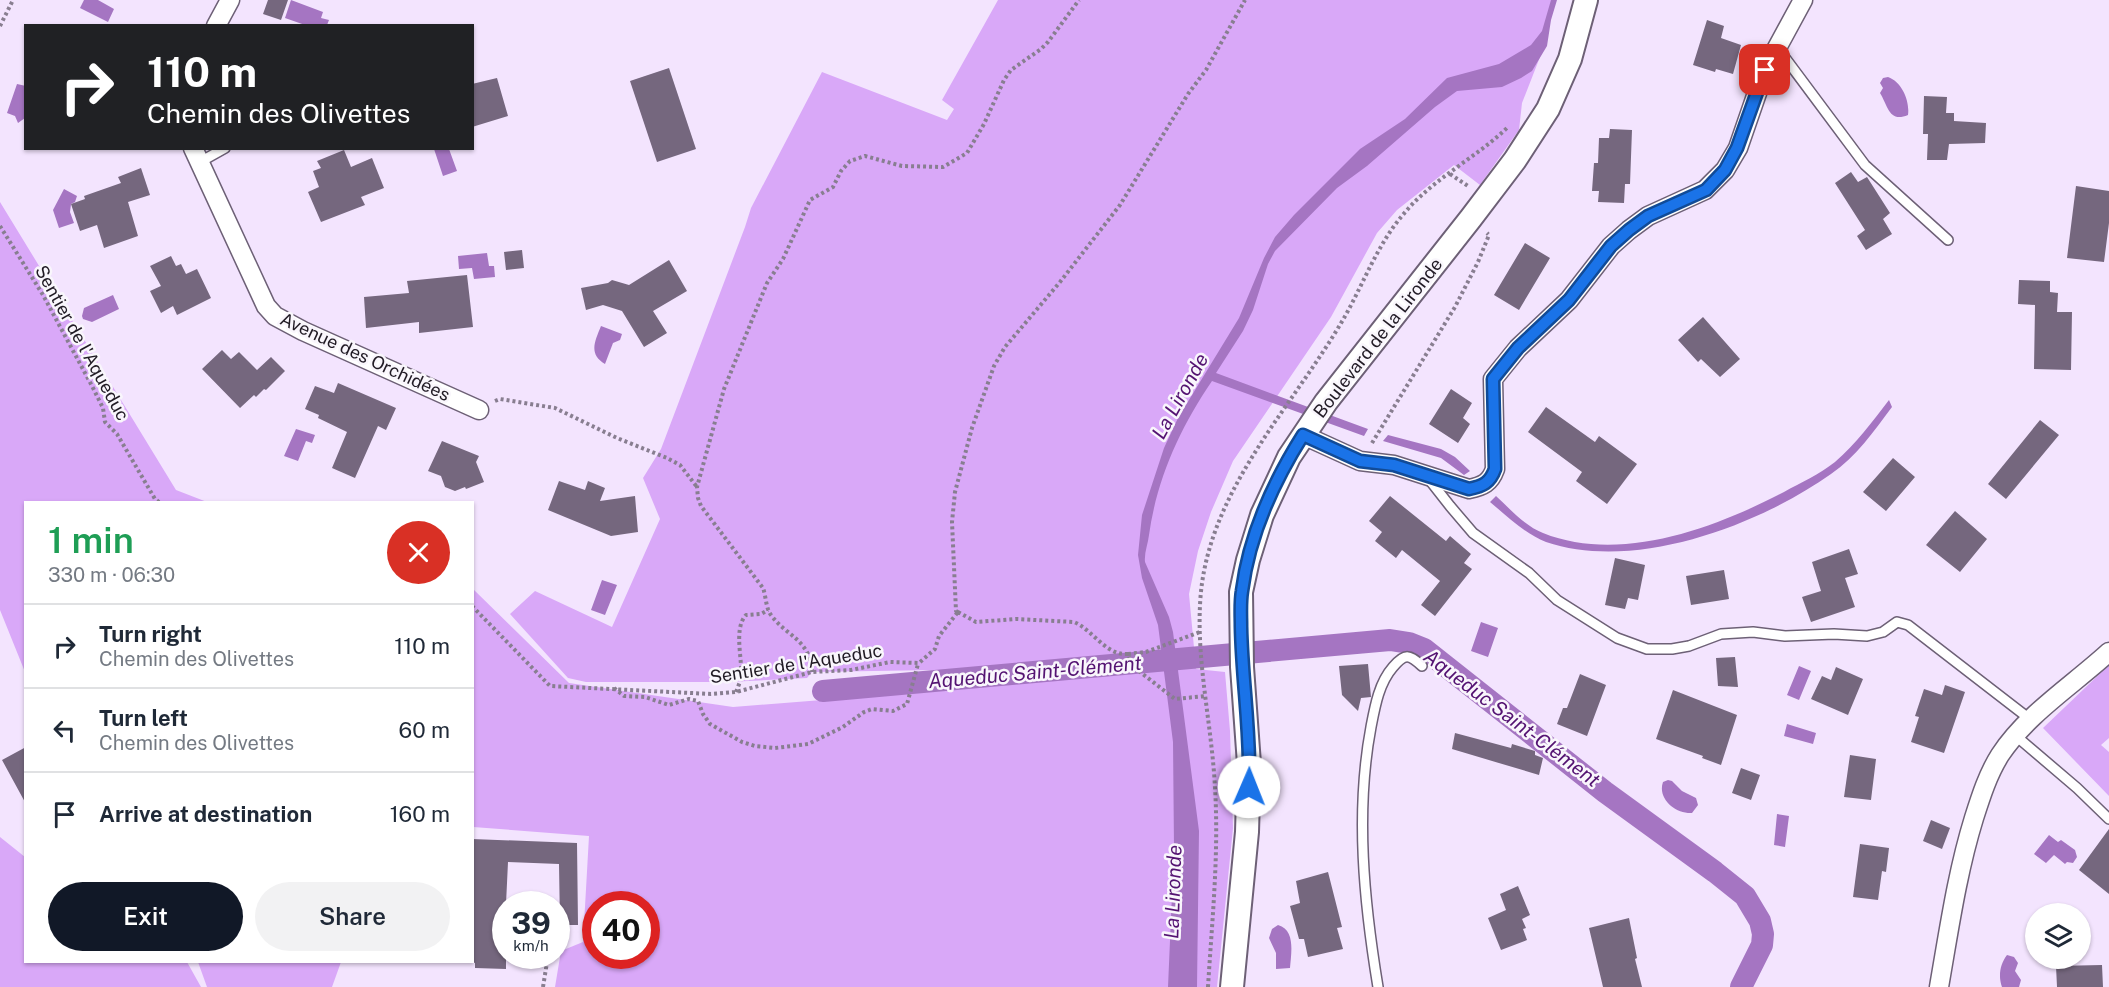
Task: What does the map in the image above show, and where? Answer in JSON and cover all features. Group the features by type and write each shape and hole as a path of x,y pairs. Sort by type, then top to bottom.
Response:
{"street":[{"path":"217,24 230,0"},
{"name":"Boulevard de la Lironde","path":"1232,987 1247,832 1250,764 1242,667 1241,592 1262,515 1289,457 1326,402 1515,160 1548,109 1570,59 1586,0"},
{"path":"1303,435 1360,461 1394,465 1469,489 1481,487 1491,480 1495,469 1493,379 1518,348 1569,300 1611,246 1648,216 1706,190 1725,170 1737,148 1765,70 1803,0"},
{"name":"Avenue des Orchidées","path":"196,155 266,306 275,316 303,331 479,410"},
{"path":"1939,987 1959,873 1979,802 2000,755 2031,720 2109,652"}],"lane":[{"path":"1777,47 1865,165 1948,240"},
{"name":"Avenue des Orchidées","path":"196,155 217,150"},
{"path":"1425,474 1473,533 1529,573 1557,600 1617,638 1647,649 1672,649 1689,646 1720,634 1731,633 1753,632 1785,636 1834,634 1867,636 1883,632 1897,622 1908,625 2031,720"},
{"path":"1378,987 1362,844 1366,753 1376,701 1389,672 1401,658 1406,656 1411,656 1422,666"},
{"path":"2016,736 2077,788 2109,819"}],"path":[{"path":"0,26 13,0"},
{"path":"812,672 811,661 806,650 788,630 772,617 763,588 698,498 697,487 724,389 766,283 783,259 810,200 833,187 841,171 850,161 865,156 902,166 943,167 967,153 1011,70 1041,49 1079,0"},
{"path":"1200,632 1146,652 1121,655 1113,652 1081,624 1074,622 1016,619 976,622 956,610 952,522 955,492 972,428 994,366 1005,347 1060,282 1120,205 1188,94 1206,70 1245,0"},
{"path":"1208,987 1212,927 1215,792 1200,632 1200,604 1205,566 1215,533 1226,504 1250,460 1344,318 1391,229 1409,207 1497,138 1511,124"},
{"path":"1360,461 1377,438 1410,378 1455,307 1478,262 1489,235 1471,218"},
{"name":"Sentier de l'Aqueduc","path":"0,226 43,295 92,386 103,408 105,422 117,434 158,501"},
{"path":"479,410 500,399 555,408 680,465 697,487"},
{"name":"Sentier de l'Aqueduc","path":"474,608 550,686 711,694 736,692 812,672 850,670 890,662 919,663"},
{"path":"736,692 741,680 742,665 739,646 742,619 746,615 761,614 768,610"},
{"path":"614,688 624,696 645,697 669,705 689,699 698,701 710,724 742,742 754,746 793,747 816,741 825,734 843,727 864,712 893,711 907,704 919,663 935,648 939,636 958,612"},
{"path":"1128,654 1131,665 1175,699 1206,696"},
{"path":"543,987 546,969"}],"shaded area":[{"path":"998,0 1554,0 1547,39 1522,103 1519,130 1480,185 1454,165 1397,210 1377,233 1331,317 1233,461 1211,512 1198,551 1189,594 1196,669 1225,672 1230,731 1233,828 1217,987 555,987 558,969 570,969 570,947 582,942 582,969 660,969 660,891 586,891 589,836 474,827 474,590 569,683 733,707 936,691 935,670 812,672 807,678 728,682 586,682 568,678 510,614 535,591 612,627 660,519 643,478 661,449 751,208 822,72 947,120 954,109 942,100"},
{"path":"0,202 176,490 204,501 24,501 24,670 0,610"},
{"path":"2109,665 2109,738 2101,745 2109,752 2109,796 2043,728"},
{"path":"0,837 24,856 24,963 188,963 201,987 0,987"},
{"path":"198,963 341,963 332,987 207,987"}],"water":[{"path":"84,0 98,0 114,9 108,22 80,8"},
{"path":"291,0 323,12 321,18 329,20 327,24 302,24 285,18"},
{"name":"La Lironde","path":"1551,0 1557,0 1547,46 1532,71 1502,87 1457,91 1337,188 1275,251 1243,331 1216,373 1368,429 1364,436 1212,381 1180,435 1164,474 1153,514 1145,562 1169,617 1173,632 1199,831 1197,987 1168,987 1174,848 1173,742 1158,625 1142,578 1138,555 1142,515 1164,448 1178,418 1239,318 1275,237 1294,215 1360,149 1405,119 1447,78 1499,64 1531,45 1542,31"},
{"path":"1888,77 1897,83 1904,93 1908,104 1908,115 1897,117 1887,108 1880,93 1883,88 1880,83 1883,78"},
{"path":"17,84 24,86 24,119 18,123 15,116 7,113"},
{"path":"434,150 449,150 457,171 443,176"},
{"path":"64,189 77,196 75,202 71,204 70,212 74,223 59,228 53,210"},
{"path":"487,253 489,266 494,266 495,277 474,279 472,268 459,269 458,256"},
{"path":"113,295 119,309 92,322 83,319 84,308"},
{"path":"601,326 622,334 620,340 613,343 605,364 596,356 594,347"},
{"path":"1889,400 1892,407 1857,452 1831,474 1768,511 1694,539 1656,547 1618,551 1581,550 1538,539 1490,502 1496,496 1536,530 1573,542 1603,545 1666,538 1728,518 1784,492 1823,470 1850,448"},
{"path":"296,429 315,435 312,443 306,441 298,461 284,456"},
{"path":"1388,435 1441,449 1455,457 1470,471 1464,475 1441,458 1383,441"},
{"path":"602,580 617,585 605,615 591,610"},
{"path":"1481,622 1498,628 1488,657 1471,651"},
{"path":"1799,666 1811,671 1799,700 1787,695"},
{"path":"1787,724 1816,733 1813,744 1784,736"},
{"path":"1668,780 1696,798 1698,805 1692,813 1680,811 1665,800 1662,788 1663,782"},
{"path":"1777,814 1789,816 1785,847 1774,845"},
{"path":"2049,835 2075,850 2077,857 2073,863 2065,864 2054,855 2046,863 2034,854"},
{"path":"1278,925 1288,932 1290,937 1290,968 1276,969 1276,953 1269,938 1272,929"},
{"path":"2007,955 2014,957 2018,963 2015,971 2021,980 2019,987 2002,987 2000,970"}],"building":[{"path":"268,0 288,0 281,20 263,14"},
{"path":"1707,20 1724,26 1721,38 1741,45 1733,74 1716,69 1715,72 1693,65"},
{"path":"669,68 696,149 657,162 630,81"},
{"path":"497,78 508,116 474,126 474,84"},
{"path":"1924,96 1947,97 1946,113 1954,113 1954,121 1986,123 1985,143 1949,144 1947,160 1927,160 1928,134 1923,134"},
{"path":"1610,129 1632,130 1630,184 1625,184 1624,203 1598,202 1599,191 1592,191 1594,163 1598,163 1599,138 1609,138"},
{"path":"344,150 351,167 372,158 384,188 361,197 365,205 321,222 308,192 319,187 313,171 321,168 317,161"},
{"path":"141,168 150,195 128,202 138,236 104,248 97,225 80,231 71,204 85,199 84,196 121,183 118,177"},
{"path":"1851,172 1858,182 1867,177 1890,213 1883,219 1892,234 1866,250 1857,236 1865,230 1835,183"},
{"path":"2076,186 2109,191 2109,223 2104,262 2067,258"},
{"path":"1525,243 1550,258 1519,310 1494,295"},
{"path":"522,250 524,268 506,270 504,252"},
{"path":"171,256 176,266 181,264 186,274 197,269 211,298 177,315 173,306 161,313 150,291 161,286 150,266"},
{"path":"669,260 687,291 653,311 667,333 644,347 622,311 603,305 586,310 581,288 608,283 612,280 629,285"},
{"path":"467,275 473,327 419,333 419,322 366,328 364,297 409,293 407,281"},
{"path":"2019,280 2050,281 2050,292 2058,293 2057,312 2072,312 2071,370 2034,369 2035,305 2018,304"},
{"path":"1703,317 1740,359 1720,377 1701,359 1698,362 1678,340"},
{"path":"222,350 231,359 239,352 257,370 271,357 285,371 266,390 264,389 256,397 254,395 240,408 202,369"},
{"path":"338,383 396,408 386,430 378,426 355,478 332,468 347,432 305,409 315,386 334,393"},
{"path":"1451,389 1472,403 1463,418 1470,424 1458,443 1429,424"},
{"path":"1546,407 1595,442 1599,436 1637,464 1607,504 1576,481 1582,472 1528,432"},
{"path":"2040,420 2059,435 2006,499 1988,484"},
{"path":"442,441 479,456 476,462 484,482 455,491 445,487 441,476 428,471"},
{"path":"1893,458 1915,477 1886,511 1863,492"},
{"path":"559,481 585,490 588,481 605,488 600,501 635,496 638,532 611,536 548,510"},
{"path":"1390,496 1446,541 1450,536 1471,554 1464,563 1472,569 1435,616 1421,605 1440,581 1402,550 1396,558 1375,541 1382,532 1369,521"},
{"path":"1955,511 1987,539 1960,572 1926,545"},
{"path":"1849,549 1858,574 1845,578 1855,607 1811,622 1802,597 1821,591 1812,562"},
{"path":"1615,558 1645,565 1638,600 1628,598 1625,609 1605,605"},
{"path":"1724,570 1729,599 1691,605 1686,576"},
{"path":"1735,657 1738,687 1718,686 1716,658"},
{"path":"1368,664 1371,697 1361,698 1358,711 1342,695 1339,666"},
{"path":"1836,667 1863,679 1848,715 1811,699 1822,676 1831,680"},
{"path":"1580,674 1606,685 1587,736 1557,724 1563,708 1567,708"},
{"path":"1945,685 1965,692 1944,753 1911,742 1919,717 1915,716 1924,689 1942,695"},
{"path":"1673,690 1737,715 1721,765 1656,739"},
{"path":"1455,733 1511,748 1512,744 1535,751 1535,755 1543,758 1539,775 1452,749"},
{"path":"24,748 24,800 2,760"},
{"path":"1850,755 1876,759 1871,800 1844,797"},
{"path":"1741,768 1760,775 1751,800 1732,793"},
{"path":"1931,820 1950,828 1942,849 1923,841"},
{"path":"2109,829 2109,894 2079,870"},
{"path":"474,839 577,843 578,925 570,925 570,891 559,891 559,864 508,862 507,891 492,891 492,969 475,968"},
{"path":"1860,844 1889,848 1886,872 1882,871 1878,900 1853,897"},
{"path":"1328,872 1342,927 1337,928 1343,949 1308,957 1304,939 1299,939 1290,906 1300,903 1296,881"},
{"path":"1518,886 1530,915 1522,919 1526,928 1523,929 1527,940 1501,950 1488,918 1506,910 1500,894"},
{"path":"1629,918 1642,987 1603,987 1589,928"},
{"path":"2091,965 2102,965 2103,987 2057,987 2056,969 2091,969"}],"waterway":[{"name":"Aqueduc Saint-Clément","path":"823,691 1390,640 1409,643 1424,649 1605,792 1745,896 1760,921 1763,934 1762,945 1741,987"}],"route":[{"path":"1249,787 1250,764 1242,667 1241,592 1262,515 1289,457 1303,435 1360,461 1394,465 1460,487 1469,489 1481,487 1491,480 1495,469 1493,379 1518,348 1569,300 1611,246 1648,216 1706,190 1725,170 1737,148 1765,70"}]}
